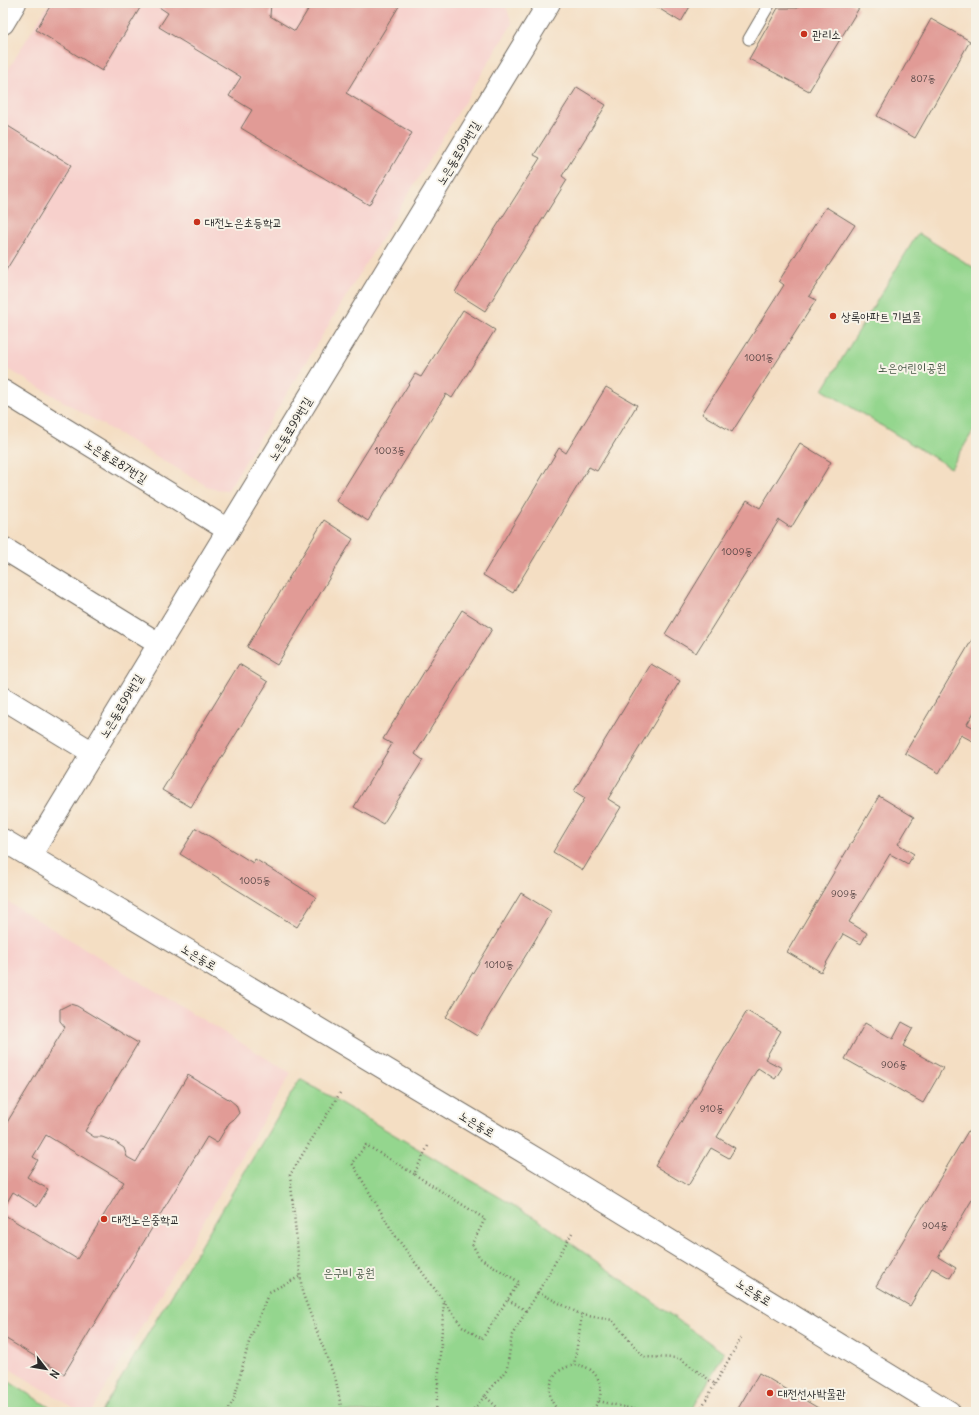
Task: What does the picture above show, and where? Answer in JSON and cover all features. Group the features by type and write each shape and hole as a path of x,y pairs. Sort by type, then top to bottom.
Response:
{"street":[{"path":"3,23 15,3"},
{"name":"노은동로99번길","path":"30,856 549,3"},
{"name":"노은동로87번길","path":"3,391 228,530"},
{"path":"3,548 159,644"},
{"path":"3,698 93,753"},
{"name":"노은동로","path":"3,840 551,1168 949,1412"}],"lane":[{"path":"749,39 770,3"}],"path":[{"path":"340,1093 290,1175 302,1292 336,1381 342,1412"},
{"path":"366,1145 414,1174 486,1219 472,1244 480,1258 519,1282 482,1339 462,1326 394,1234 352,1163 366,1145"},
{"path":"414,1174 428,1146"},
{"path":"471,1412 507,1369 512,1335 572,1233"},
{"path":"227,1412 234,1399 248,1342 269,1292 301,1276"},
{"path":"538,1292 582,1315 612,1320 644,1357 678,1358 715,1384"},
{"path":"508,1300 527,1311"},
{"path":"436,1412 444,1301"},
{"path":"574,1365 582,1315"},
{"path":"699,1412 741,1338"},
{"path":"559,1412 553,1404 550,1396 552,1379 558,1372 566,1367 574,1365 583,1366 591,1370 601,1385 599,1401 595,1408 590,1412"},
{"path":"485,1396 502,1412"},
{"path":"599,1401 645,1412"}],"shaded area":[{"name":"대전노은초등학교","path":"49,3 505,3 512,24 228,490 212,489 3,366 3,78"},
{"name":"대전노은중학교","path":"3,899 291,1073 91,1412 81,1412 3,1365"}],"green space":[{"name":"노은어린이공원","path":"918,233 976,269 976,426 951,468 823,390"},
{"name":"은구비 공원","path":"300,1079 540,1221 724,1353 691,1412 101,1412"},
{"path":"3,1378 57,1412 3,1412"}],"building":[{"path":"52,3 143,3 102,71 36,30"},
{"path":"153,3 271,3 270,16 295,31 312,3 401,3 346,93 412,133 369,205 241,128 252,110 229,96 241,77 159,27 168,13"},
{"path":"650,3 692,3 681,22"},
{"name":"관리소","path":"800,3 851,3 859,8 809,91 749,59 778,8 798,8"},
{"path":"931,19 970,41 915,138 877,116"},
{"path":"577,87 606,105 562,176 567,180 485,311 455,292 540,158 534,155"},
{"path":"3,123 71,165 3,275"},
{"path":"826,207 855,225 809,296 816,300 732,432 702,414 784,285 779,281"},
{"path":"463,310 495,330 452,398 446,394 368,521 336,501 415,374 421,377"},
{"path":"606,387 637,405 597,471 589,467 513,593 483,575 559,448 566,453"},
{"path":"800,443 831,462 791,528 779,520 696,653 665,634 747,500 760,508"},
{"path":"324,520 353,539 277,665 247,647"},
{"path":"462,610 492,629 415,754 423,760 383,824 354,807 392,744 383,739"},
{"path":"976,633 976,709 967,724 976,729 976,743 961,735 939,773 905,753"},
{"path":"239,664 268,682 191,807 162,790"},
{"path":"651,664 680,681 608,799 621,807 583,870 553,852 585,798 574,791"},
{"path":"879,796 914,817 898,844 914,854 908,864 890,854 849,922 867,933 861,944 843,934 821,972 787,952"},
{"path":"196,828 253,863 255,859 316,897 297,927 180,854"},
{"path":"521,893 552,912 477,1036 446,1017"},
{"path":"70,1004 77,1006 138,1043 85,1131 94,1137 102,1137 115,1142 124,1148 127,1157 136,1162 188,1075 230,1100 236,1105 239,1113 229,1123 217,1143 207,1137 64,1374 3,1337 3,1214 77,1259 124,1182 46,1135 33,1157 38,1160 27,1177 48,1189 37,1207 13,1192 3,1209 3,1129 65,1027 60,1021 60,1009"},
{"path":"747,1011 781,1031 765,1059 782,1068 775,1079 758,1068 717,1137 735,1148 729,1158 711,1148 688,1186 655,1166"},
{"path":"902,1022 913,1028 903,1046 943,1068 923,1103 845,1059 865,1023 893,1039"},
{"path":"968,1131 976,1136 976,1193 938,1257 956,1268 950,1278 932,1268 910,1306 876,1286"},
{"name":"대전선사박물관","path":"759,1373 825,1412 736,1412"}],"place":[{"name":"관리소","path":"804,34"},
{"name":"대전노은초등학교","path":"197,222"},
{"name":"상록아파트 기념물","path":"833,316"},
{"name":"대전노은중학교","path":"104,1219"},
{"name":"대전선사박물관","path":"770,1393"}]}
